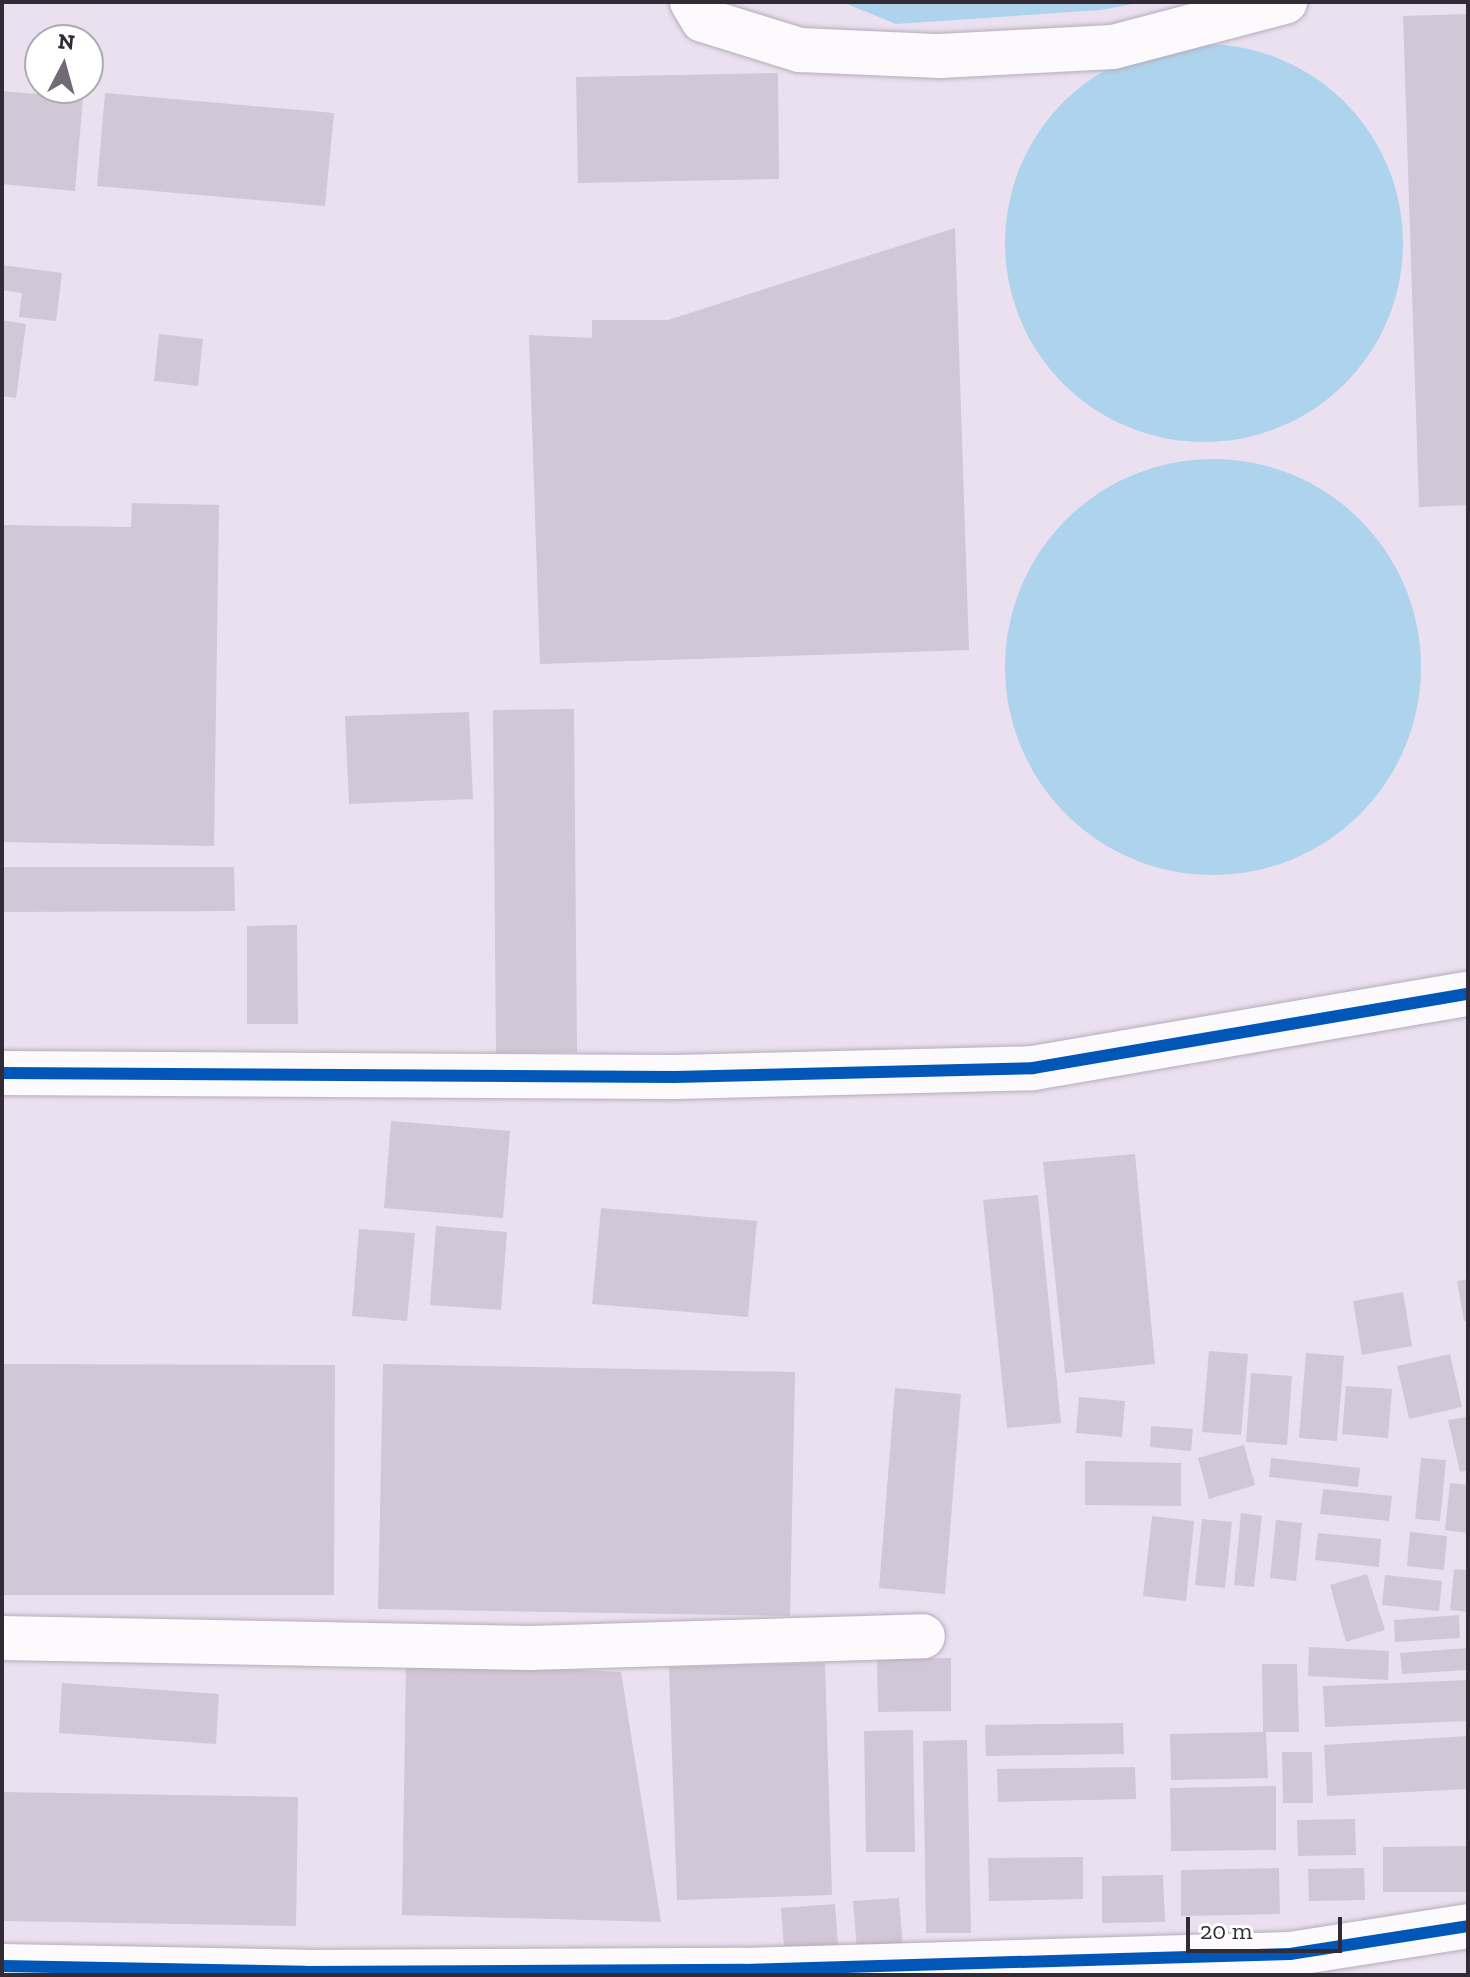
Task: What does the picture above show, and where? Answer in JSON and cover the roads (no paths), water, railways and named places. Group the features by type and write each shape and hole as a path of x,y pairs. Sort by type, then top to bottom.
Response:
{"street":[{"path":"692,2 703,20 800,50 940,56 1113,47 1285,2"},
{"path":"2,1073 675,1077 1033,1068 1468,994"},
{"path":"2,1638 530,1648 923,1636"},
{"path":"2,1966 305,1972 744,1972 1290,1954 1468,1926"}],"water":[{"path":"842,2 1143,2 1101,10 896,24"},
{"path":"1204,44 1243,48 1280,59 1315,78 1345,102 1369,132 1388,167 1399,204 1403,243 1399,282 1388,319 1369,354 1345,384 1315,408 1280,427 1243,438 1204,442 1165,438 1128,427 1093,408 1063,384 1039,354 1020,319 1009,282 1005,243 1009,204 1020,167 1039,132 1063,102 1093,78 1128,59 1165,48"},
{"path":"1213,459 1254,463 1293,474 1329,494 1360,520 1386,551 1406,587 1417,626 1421,667 1417,708 1406,747 1386,783 1360,814 1329,840 1293,860 1254,871 1213,875 1172,871 1133,860 1097,840 1066,814 1040,783 1020,747 1009,708 1005,667 1009,626 1020,587 1040,551 1066,520 1097,494 1133,474 1172,463"}]}
